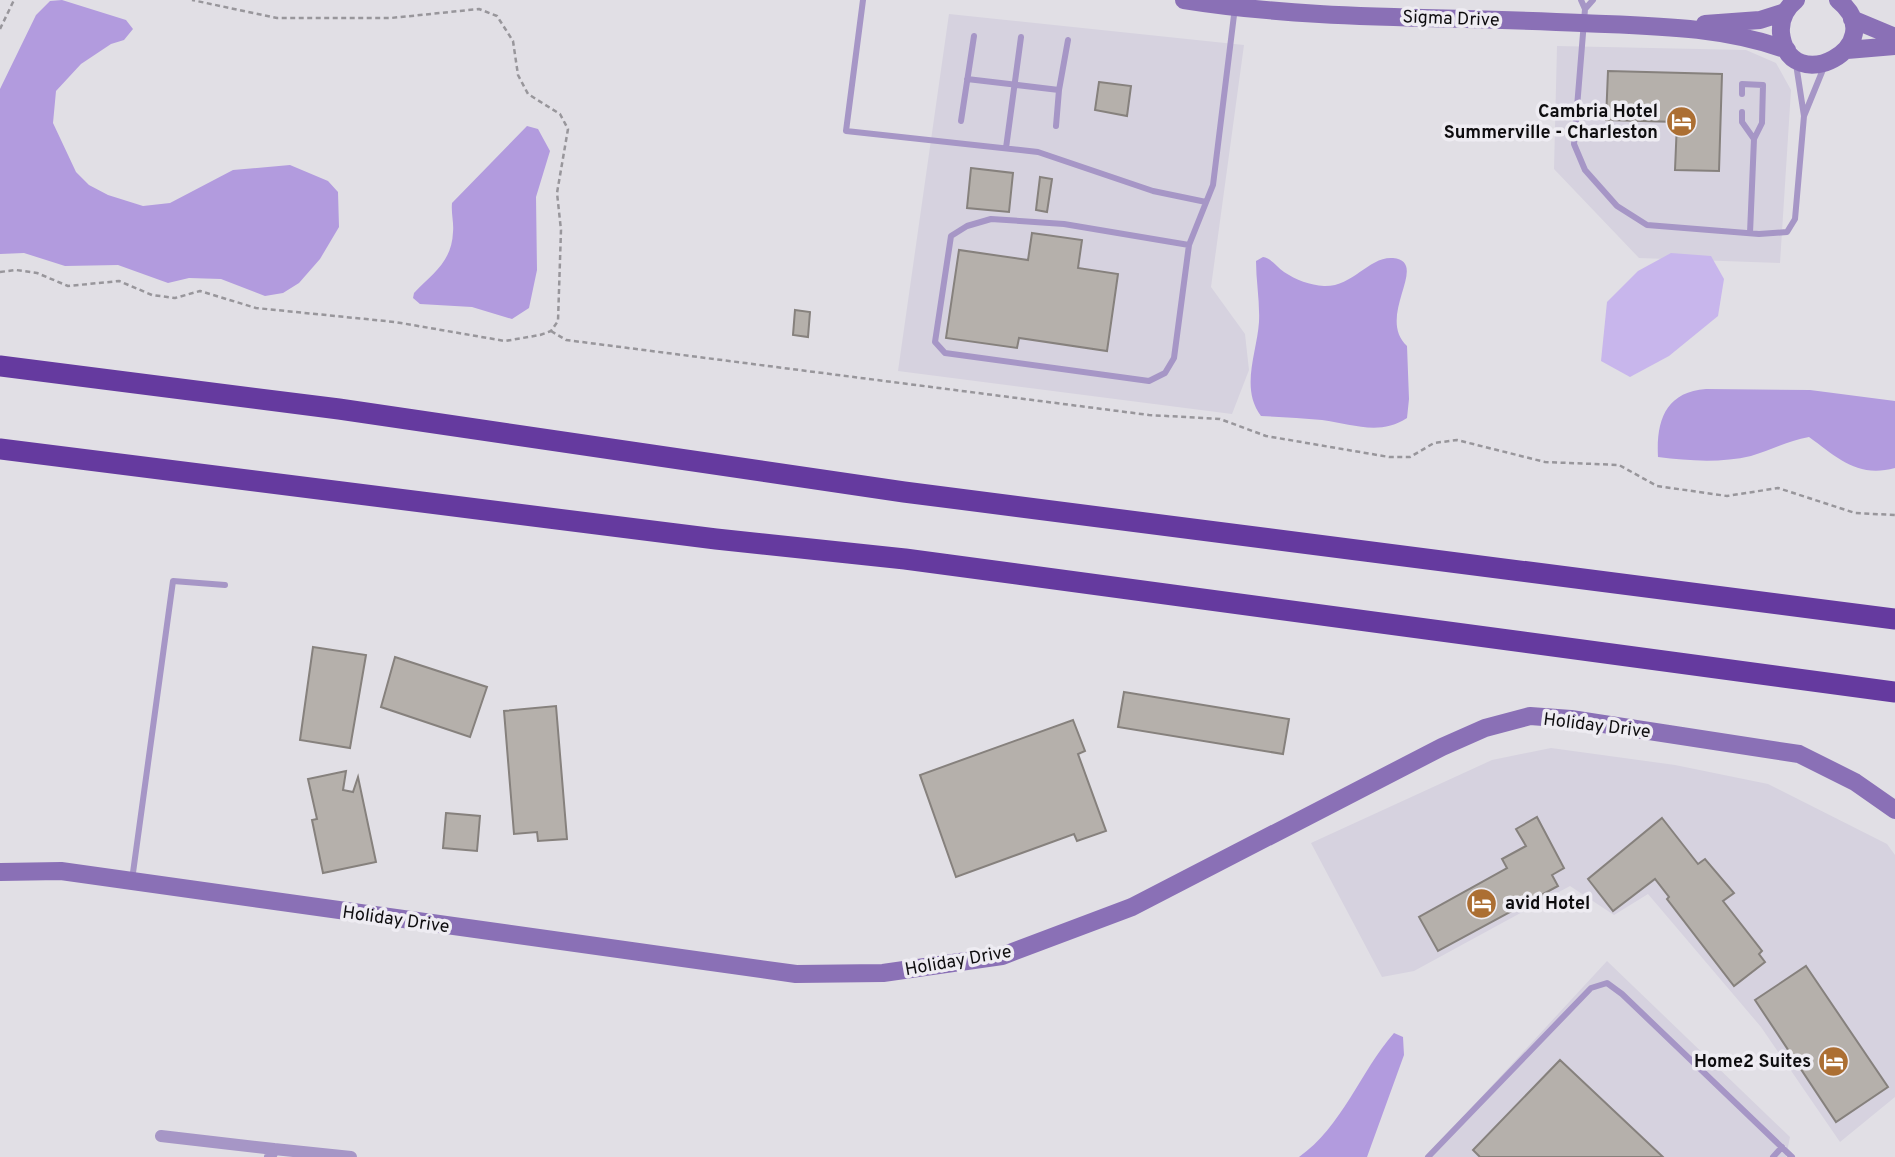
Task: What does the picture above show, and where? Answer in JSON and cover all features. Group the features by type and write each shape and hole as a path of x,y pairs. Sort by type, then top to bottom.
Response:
{"highway":[{"path":"0,366 340,409 904,492 1895,619"},
{"path":"0,449 716,539 905,559 1895,692"}],"main road":[{"name":"Sigma Drive","path":"1184,0 1411,18 1585,16 1762,41 1791,54 1805,64 1825,64"},
{"path":"1838,0 1852,19 1895,37"},
{"name":"Sigma Drive","path":"1677,27 1760,20 1791,6"},
{"path":"1791,6 1781,31 1791,54"},
{"path":"1825,64 1839,58 1847,50 1852,39 1852,19"},
{"path":"1847,50 1895,46"},
{"name":"Holiday Drive","path":"0,872 61,872 132,881 796,974 883,973 1002,956 1132,907 1443,747 1485,728 1530,716 1571,719 1799,754 1855,782 1895,810"}],"street":[{"path":"161,1136 272,1153 351,1157"}],"lane":[{"path":"863,0 846,131 1038,152 1153,191 1206,202"},
{"path":"1581,0 1585,16 1574,144 1585,170 1617,206 1647,225 1750,233 1787,232 1795,219 1804,116 1791,54"},
{"path":"1585,16 1593,0"},
{"path":"1189,245 1064,224 991,219 967,226 951,236 934,342 945,353 1149,381 1165,373 1174,358 1189,245 1213,185 1226,3"},
{"path":"961,121 974,36"},
{"path":"1006,148 1021,37"},
{"path":"1056,126 1068,40"},
{"path":"1804,116 1825,64"},
{"path":"967,79 1059,90"},
{"path":"1742,94 1742,85 1763,85 1762,123 1754,139 1750,233"},
{"path":"1742,112 1741,122 1754,139"},
{"path":"132,881 173,581 225,585"},
{"path":"1428,1157 1591,988 1607,983 1622,993 1792,1157"},
{"path":"1773,1157 1782,1147"}],"path":[{"path":"0,29 14,0"},
{"path":"0,272 16,270 37,274 68,286 118,281 152,295 175,298 200,291 222,295 256,308 395,322 505,341 551,331 558,321 561,230 557,193 568,129 561,114 528,94 518,75 513,41 497,16 479,9 391,19 277,18 192,0"},
{"path":"551,331 566,341 1149,415 1220,419 1266,436 1389,457 1410,457 1434,443 1457,440 1545,463 1619,465 1657,486 1727,496 1778,488 1854,513 1895,515"}],"shaded area":[{"path":"62,0 126,20 133,29 124,40 111,44 81,64 56,91 53,123 76,172 89,185 108,195 143,206 170,203 233,170 290,165 328,181 338,192 339,227 320,259 299,283 283,293 265,296 221,279 189,278 168,283 118,265 65,266 24,253 0,254 0,89 36,15 50,1"},
{"path":"949,14 1244,45 1211,287 1245,334 1249,370 1232,414 898,371"},
{"path":"1557,46 1746,50 1776,63 1791,90 1780,263 1639,258 1554,169"},
{"path":"527,126 538,129 550,151 536,197 537,270 529,308 512,319 472,307 420,304 413,298 414,293 440,267 449,252 453,232 452,203"},
{"path":"1671,253 1711,256 1724,279 1718,316 1669,356 1630,377 1601,361 1607,302 1638,271"},
{"path":"1263,257 1293,277 1324,286 1344,282 1384,259 1393,258 1403,262 1407,269 1406,280 1397,320 1399,334 1407,346 1407,418 1376,428 1322,420 1261,416 1252,394 1251,370 1259,322 1256,261"},
{"path":"1706,389 1810,390 1895,401 1895,468 1859,468 1839,459 1809,437 1751,456 1728,460 1658,457 1659,431 1666,410 1681,396"},
{"path":"1551,748 1675,765 1768,784 1887,844 1895,855 1895,1097 1840,1142 1761,1027 1648,894 1614,915 1570,886 1414,971 1382,977 1311,843 1492,760"},
{"path":"1607,961 1790,1137 1786,1157 1426,1157"},
{"path":"1394,1033 1403,1037 1404,1055 1367,1157 1299,1157 1314,1145 1339,1115"}],"building":[{"name":"Cambria Hotel Summerville - Charleston","path":"1608,71 1722,74 1719,171 1675,170 1677,122 1606,120"},
{"path":"1099,82 1131,86 1127,116 1095,110"},
{"path":"971,168 1013,173 1009,212 967,208"},
{"path":"1040,177 1052,179 1047,212 1036,210"},
{"path":"1032,233 1082,240 1078,268 1118,274 1107,351 1019,338 1017,348 946,338 959,250 1028,260"},
{"path":"795,310 810,312 808,337 793,335"},
{"path":"313,647 366,655 350,748 300,740"},
{"path":"395,657 487,687 470,737 381,707"},
{"path":"1124,692 1289,719 1283,754 1118,727"},
{"path":"556,706 567,839 538,841 537,832 514,834 504,711"},
{"path":"1073,720 1085,751 1078,754 1106,831 1077,841 1074,834 956,877 920,775"},
{"path":"346,771 343,790 353,792 358,777 376,862 323,873 312,820 317,819 308,779"},
{"path":"446,813 480,816 477,851 443,848"},
{"path":"1537,817 1564,868 1552,875 1558,886 1438,951 1419,917 1507,868 1502,859 1526,846 1516,829"},
{"path":"1662,818 1698,864 1705,859 1734,893 1723,901 1762,951 1759,954 1765,962 1734,986 1667,899 1669,897 1655,879 1613,911 1588,879"},
{"name":"Home2 Suites","path":"1806,966 1888,1087 1836,1122 1755,1000"},
{"path":"1560,1060 1663,1157 1480,1157 1473,1150"}],"place":[{"name":"Cambria Hotel Summerville - Charleston","path":"1681,121"},
{"name":"avid Hotel","path":"1482,903"},
{"name":"Home2 Suites","path":"1834,1061"}]}
